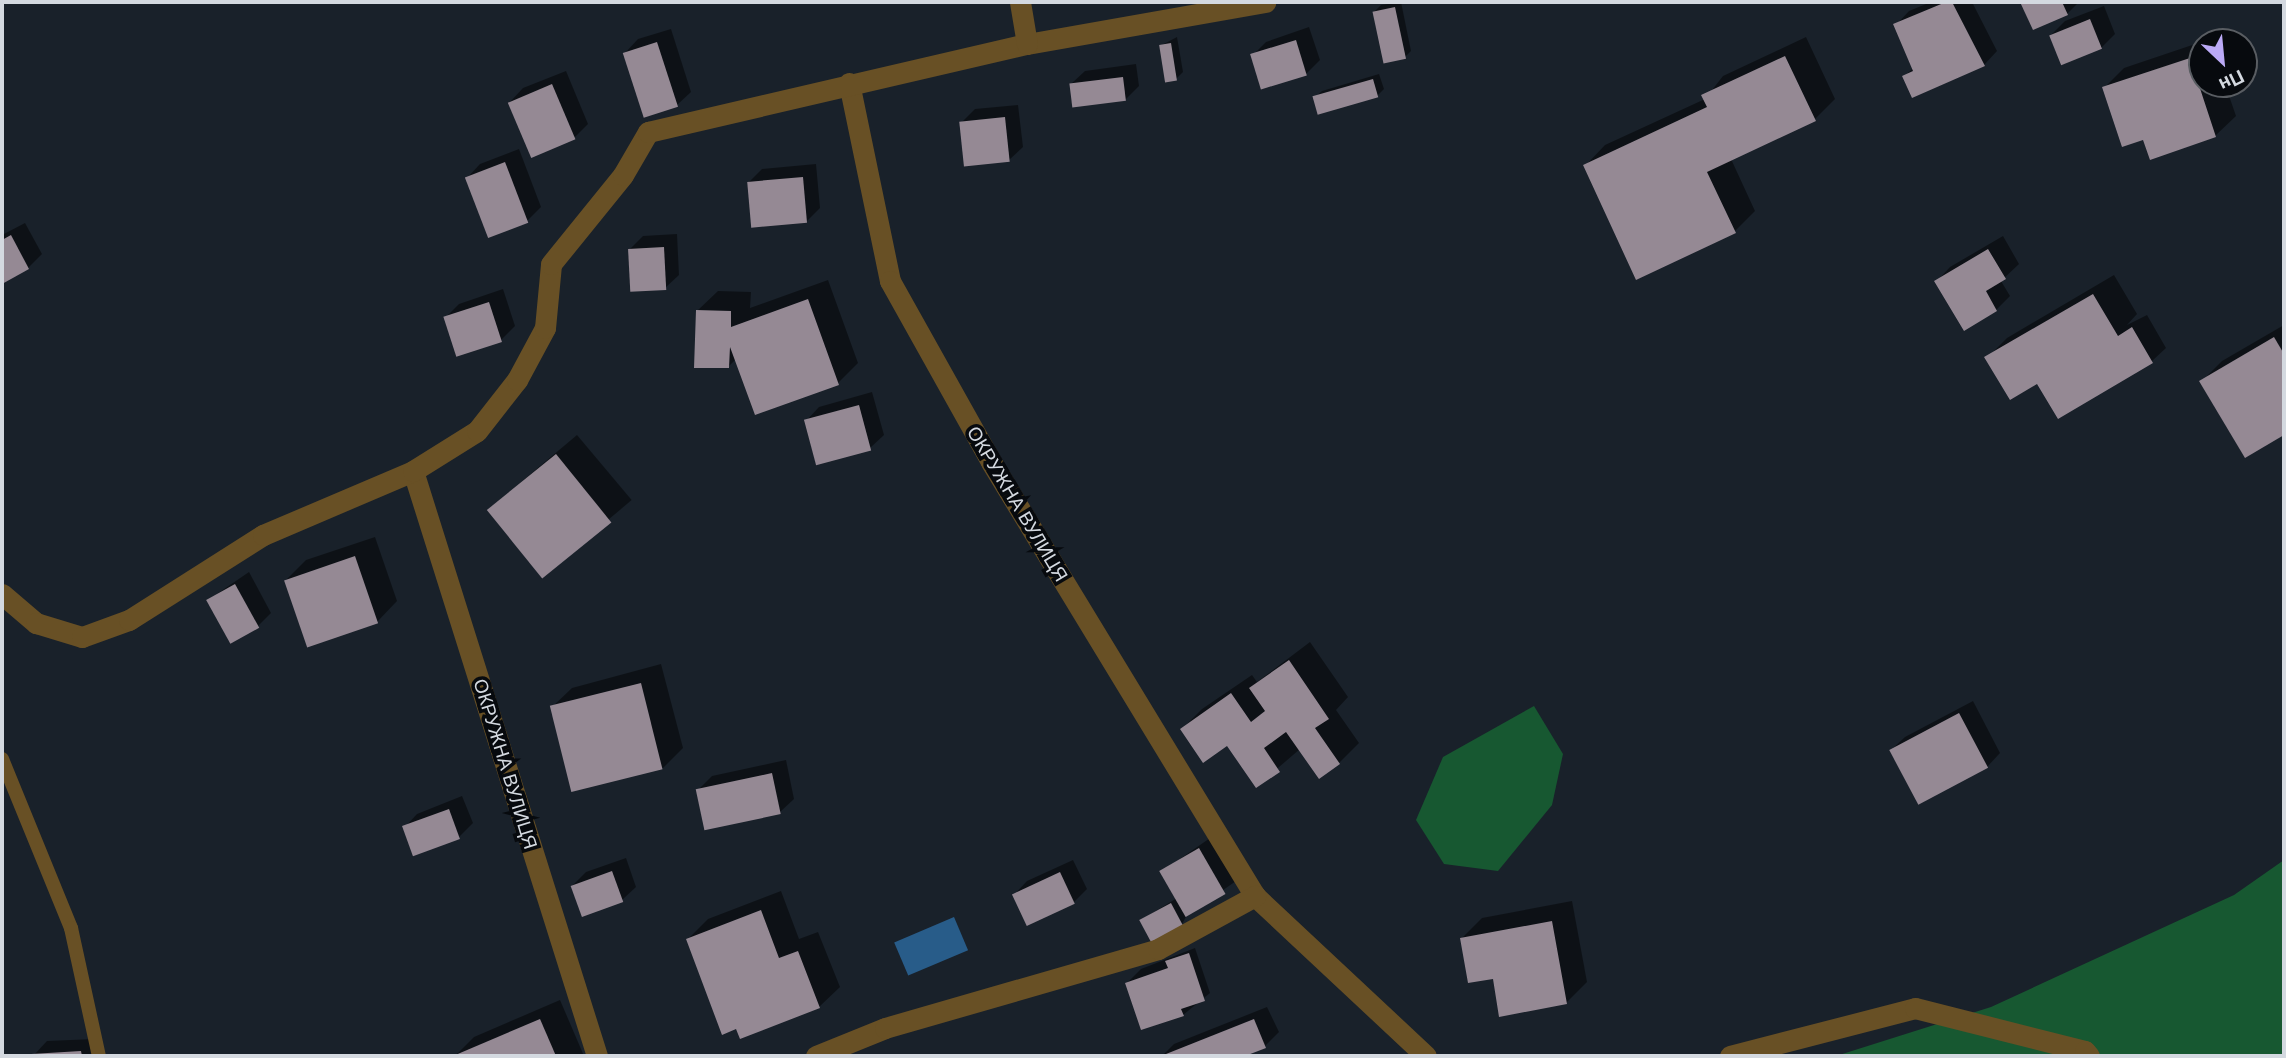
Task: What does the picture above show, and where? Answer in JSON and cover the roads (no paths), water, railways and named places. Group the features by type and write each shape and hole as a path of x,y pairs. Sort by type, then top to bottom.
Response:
{"street":[{"path":"1020,2 1027,44"},
{"path":"2,596 36,623 82,636 129,621 263,536 413,471 477,431 517,380 545,328 551,264 623,175 648,132 849,83 1027,44 1265,2"},
{"name":"ОКРУЖНА ВУЛИЦЯ","path":"849,83 890,281 991,462 1255,896 1426,1056"},
{"name":"ОКРУЖНА ВУЛИЦЯ","path":"413,471 597,1056"},
{"path":"816,1056 885,1028 1158,949 1255,896"},
{"path":"1730,1056 1915,1008 2085,1051 2089,1056"}],"lane":[{"path":"2,759 71,928 99,1056"}],"water":[{"path":"954,917 968,950 908,976 894,942"}]}
